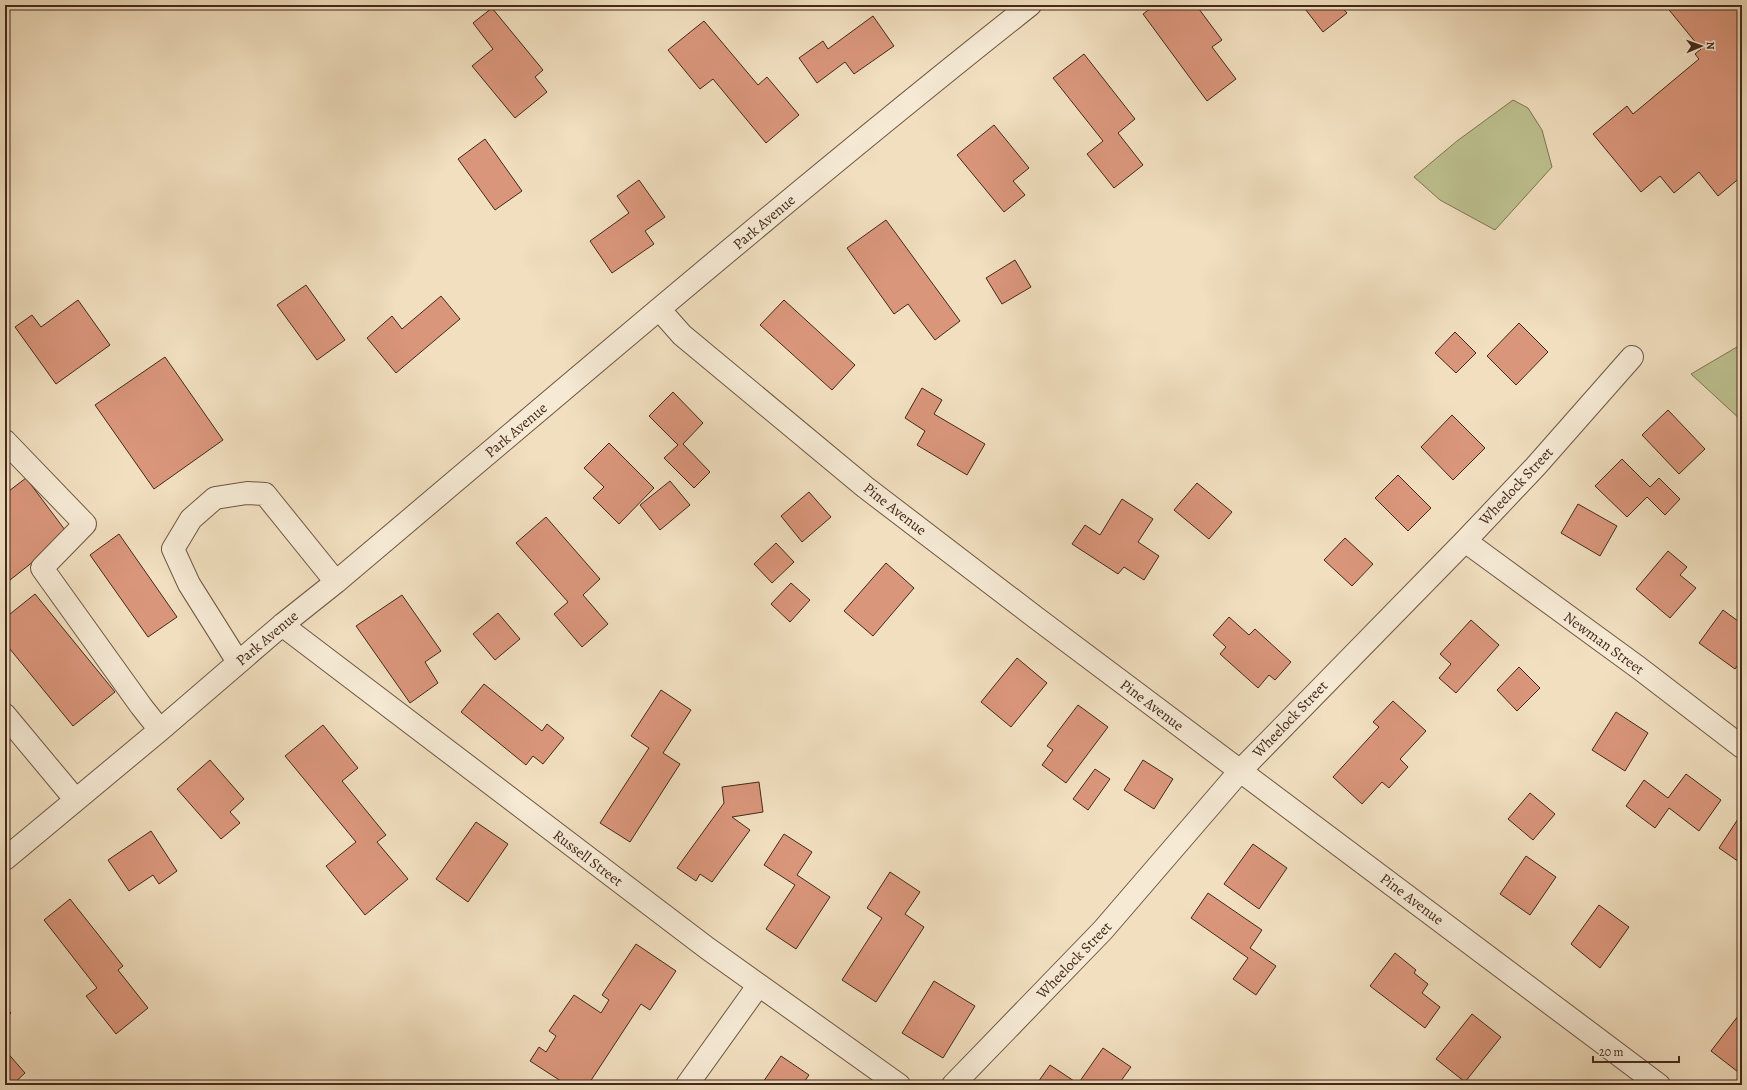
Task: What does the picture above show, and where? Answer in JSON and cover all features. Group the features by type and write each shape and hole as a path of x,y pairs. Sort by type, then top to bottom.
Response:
{"street":[{"name":"Park Avenue","path":"5,859 659,309 933,82 1030,5"},
{"name":"Pine Avenue","path":"659,309 682,335 866,487 1240,771 1659,1085"},
{"name":"Wheelock Street","path":"953,1085 1103,930 1240,771 1465,541 1536,466 1632,358"},
{"path":"5,441 85,524 42,568 141,706 160,730"},
{"path":"238,662 189,584 173,549 191,519 215,498 247,493 265,494 336,582"},
{"name":"Newman Street","path":"1465,541 1638,668 1742,747"},
{"name":"Russell Street","path":"282,625 758,986 899,1085"},
{"path":"5,715 75,799"},
{"path":"686,1085 758,986"}],"green space":[{"path":"1513,100 1528,108 1542,130 1552,167 1495,230 1440,200 1414,177 1457,141"},
{"path":"1742,344 1742,421 1691,374"}],"building":[{"path":"1155,5 1196,5 1222,40 1212,47 1236,79 1207,101 1143,14"},
{"path":"1302,5 1340,5 1347,13 1323,32"},
{"path":"1665,5 1742,5 1742,176 1718,196 1699,172 1674,193 1660,176 1641,192 1593,134 1627,106 1633,114 1699,59 1695,54 1701,49"},
{"path":"492,8 543,70 535,77 547,92 515,118 472,66 493,49 473,23"},
{"path":"873,16 894,46 854,74 845,62 817,83 799,58 823,41 828,49"},
{"path":"704,21 758,85 767,77 799,115 766,143 713,79 700,89 668,50"},
{"path":"1084,54 1135,119 1118,133 1143,165 1114,188 1087,154 1103,141 1053,78"},
{"path":"994,125 1029,168 1013,181 1025,195 1004,212 957,155"},
{"path":"485,139 522,191 495,210 458,159"},
{"path":"639,180 665,217 645,231 654,244 612,273 590,241 629,213 617,196"},
{"path":"886,220 960,321 935,340 908,304 894,314 847,248"},
{"path":"1015,260 1031,287 1002,304 986,278"},
{"path":"306,285 345,340 317,360 277,305"},
{"path":"441,296 460,319 396,373 367,338 392,316 402,329"},
{"path":"78,300 110,345 56,384 15,327 32,315 41,327"},
{"path":"784,300 855,365 832,390 760,325"},
{"path":"1519,323 1548,352 1516,385 1487,356"},
{"path":"1455,332 1476,353 1456,373 1435,353"},
{"path":"165,357 223,440 154,489 95,405"},
{"path":"922,388 942,400 934,414 985,444 967,475 917,445 925,431 905,418"},
{"path":"673,392 703,423 683,444 710,472 694,488 664,458 678,445 649,416"},
{"path":"1668,410 1705,449 1679,474 1642,435"},
{"path":"1452,415 1485,448 1453,480 1421,447"},
{"path":"609,443 654,488 619,524 593,498 604,487 584,468"},
{"path":"1622,459 1650,487 1659,478 1680,499 1665,515 1647,497 1627,517 1595,486"},
{"path":"1398,475 1431,508 1408,531 1375,498"},
{"path":"26,478 68,534 5,584 5,494"},
{"path":"670,481 690,505 660,530 640,505"},
{"path":"1197,483 1232,512 1209,539 1174,510"},
{"path":"809,492 831,517 802,542 781,516"},
{"path":"1122,499 1153,519 1138,542 1159,556 1144,580 1124,567 1118,574 1072,544 1085,525 1100,535"},
{"path":"1578,504 1617,526 1600,556 1561,533"},
{"path":"546,517 600,579 583,595 608,624 582,647 554,614 568,602 516,543"},
{"path":"119,534 177,617 148,637 90,555"},
{"path":"1345,538 1373,564 1352,586 1324,560"},
{"path":"776,543 794,562 772,583 754,564"},
{"path":"1668,551 1687,567 1680,575 1696,588 1670,618 1636,589"},
{"path":"886,563 914,588 873,636 844,611"},
{"path":"791,583 810,600 790,622 771,604"},
{"path":"35,594 115,692 73,726 5,643 5,618"},
{"path":"402,595 441,651 425,662 438,683 410,703 356,626"},
{"path":"1723,610 1742,624 1742,659 1735,669 1699,643"},
{"path":"498,613 520,639 495,660 473,634"},
{"path":"1229,617 1249,635 1255,629 1291,662 1275,680 1269,675 1258,688 1220,654 1226,647 1213,635"},
{"path":"1471,620 1499,645 1456,693 1439,678 1451,664 1440,654"},
{"path":"1017,658 1047,683 1011,727 981,702"},
{"path":"1519,667 1540,688 1517,711 1497,690"},
{"path":"484,684 542,731 547,724 564,738 543,764 533,756 526,765 461,712"},
{"path":"661,690 691,710 663,753 680,764 630,842 600,823 649,748 631,736"},
{"path":"1393,701 1426,731 1400,759 1408,767 1389,788 1382,782 1362,804 1333,777 1379,727 1373,722"},
{"path":"1078,705 1108,727 1066,783 1042,765 1053,750 1047,746"},
{"path":"1616,712 1648,733 1625,771 1592,750"},
{"path":"323,725 358,768 342,781 386,835 377,842 408,879 365,915 326,866 356,842 285,756"},
{"path":"210,760 244,799 230,812 240,823 221,839 177,789"},
{"path":"1143,760 1173,779 1154,809 1124,790"},
{"path":"1095,769 1110,779 1088,810 1073,799"},
{"path":"1686,774 1721,800 1699,831 1669,808 1655,828 1626,806 1644,780 1668,798"},
{"path":"759,782 763,812 732,817 750,830 712,882 700,874 696,881 677,868 724,803 722,787"},
{"path":"1530,793 1555,814 1533,840 1508,819"},
{"path":"1738,819 1742,822 1742,864 1719,848"},
{"path":"476,822 508,844 468,902 436,879"},
{"path":"151,831 177,871 159,884 153,875 129,891 108,860"},
{"path":"784,834 812,852 797,875 830,897 796,949 766,929 795,885 764,865"},
{"path":"1253,844 1287,868 1259,909 1224,884"},
{"path":"1526,856 1556,877 1530,915 1500,894"},
{"path":"890,872 920,892 905,914 924,927 876,1002 842,980 882,918 867,908"},
{"path":"1208,893 1262,930 1250,948 1276,966 1256,995 1233,979 1248,958 1191,918"},
{"path":"70,899 123,966 118,970 148,1008 116,1034 86,996 97,988 44,920"},
{"path":"1599,905 1629,927 1600,968 1571,944"},
{"path":"636,944 676,971 650,1010 641,1004 588,1085 567,1085 530,1061 539,1047 546,1052 556,1036 549,1031 574,995 601,1013 609,1000 602,995"},
{"path":"1395,953 1416,970 1414,973 1428,984 1422,993 1440,1007 1425,1028 1370,986"},
{"path":"934,981 975,1006 943,1058 902,1033"},
{"path":"5,1006 11,1013 5,1019"},
{"path":"1742,1011 1742,1075 1711,1051"},
{"path":"1472,1014 1501,1037 1465,1082 1436,1059"},
{"path":"1103,1048 1131,1067 1118,1085 1086,1085 1080,1081"},
{"path":"5,1050 25,1073 12,1085 5,1085"},
{"path":"781,1056 809,1075 802,1085 761,1085"},
{"path":"1050,1065 1080,1085 1036,1085"}]}
